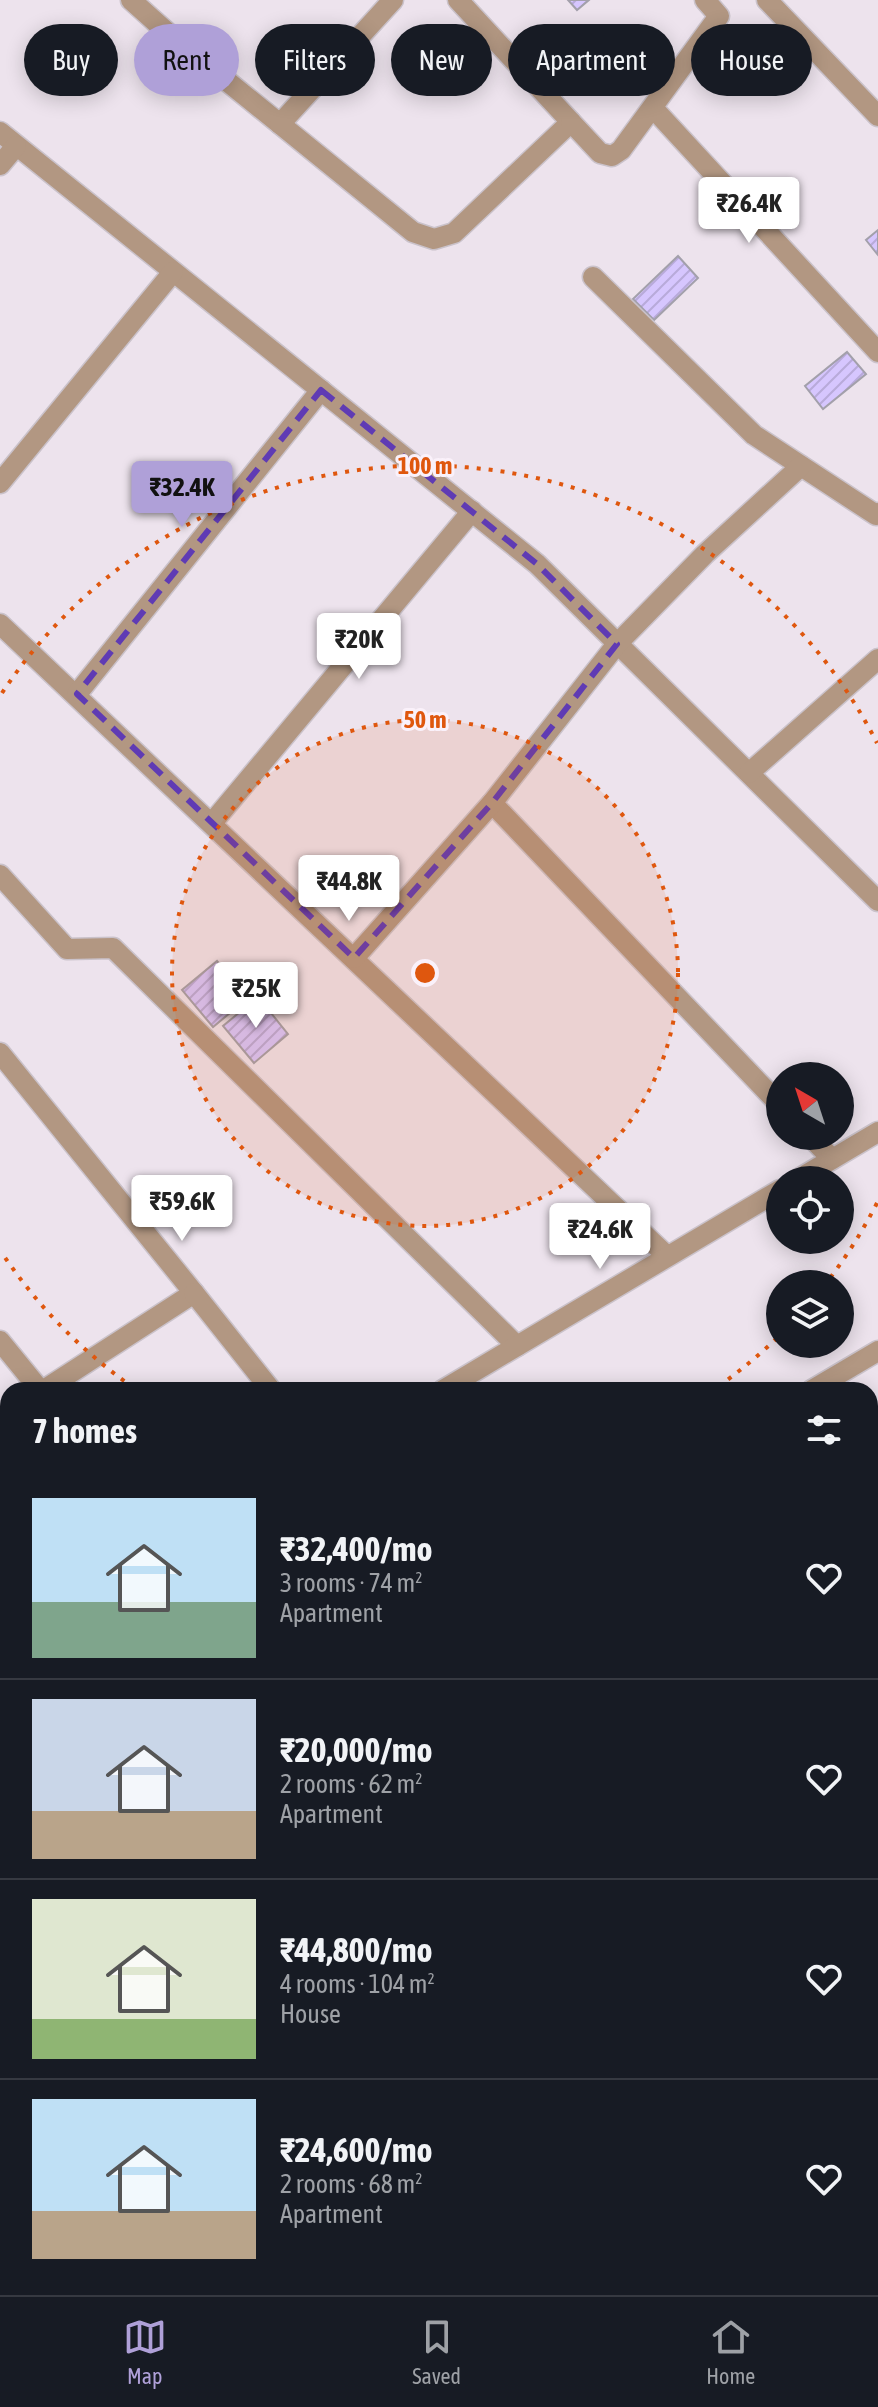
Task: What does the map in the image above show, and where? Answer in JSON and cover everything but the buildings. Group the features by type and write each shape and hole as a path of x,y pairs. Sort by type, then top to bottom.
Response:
{"street":[{"path":"280,124 393,0"},
{"path":"458,0 600,153 612,156 621,150 725,8 705,0"},
{"path":"767,0 878,116"},
{"path":"134,1 169,34 413,232 434,239 454,233 571,122"},
{"path":"653,108 878,352"},
{"path":"0,165 8,139 537,564 878,901"},
{"path":"0,483 173,272"},
{"path":"593,277 754,435 876,515 878,513"},
{"path":"77,694 321,390"},
{"path":"354,958 492,803 617,644 705,554 801,466"},
{"path":"212,823 472,511"},
{"path":"0,624 667,1256"},
{"path":"749,773 878,659"},
{"path":"492,803 766,1090"},
{"path":"0,875 67,949 113,948 517,1346"},
{"path":"0,1053 265,1382"},
{"path":"820,1166 878,1132"},
{"path":"823,1150 832,1159"},
{"path":"456,1382 766,1198"},
{"path":"55,1382 194,1293"},
{"path":"0,1341 35,1382"},
{"path":"826,1382 878,1351"}],"highlighted area":[{"path":"321,390 537,564 617,644 492,803 354,958 77,694"}]}
